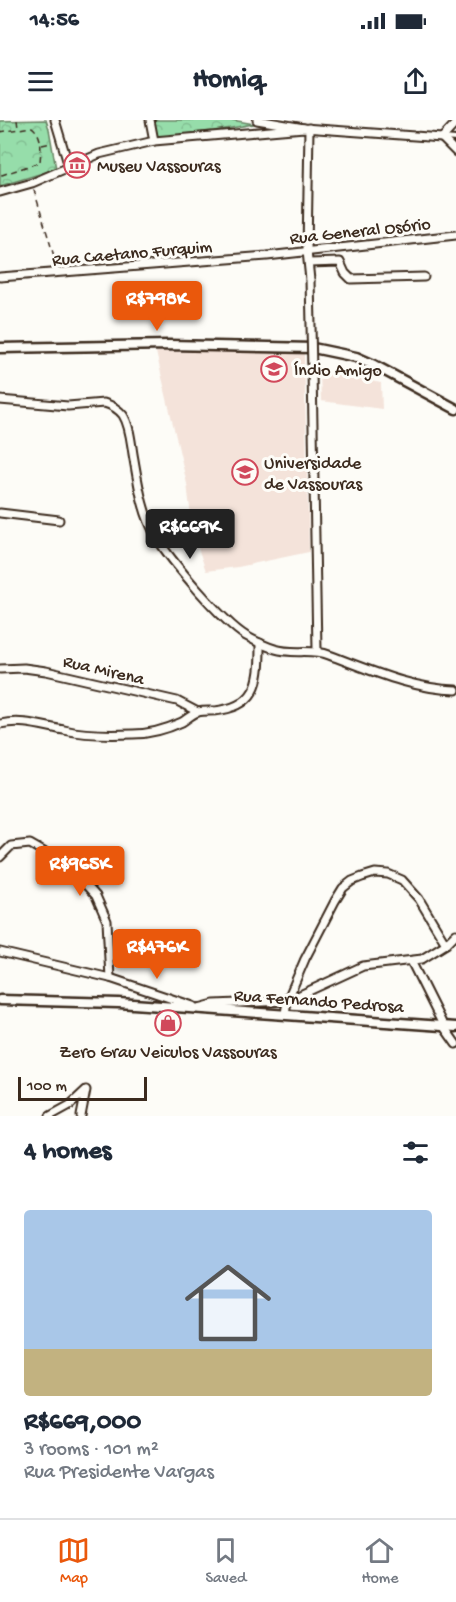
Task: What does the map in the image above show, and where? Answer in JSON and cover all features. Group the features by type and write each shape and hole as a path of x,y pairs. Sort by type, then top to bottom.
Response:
{"street":[{"path":"55,120 69,167"},
{"path":"150,120 154,141"},
{"path":"257,120 307,128 442,138 456,152"},
{"path":"442,138 456,123"},
{"path":"0,192 32,183 99,154 154,141 307,128"},
{"path":"307,128 307,251 310,280 317,650"},
{"name":"Rua General Osório","path":"267,256 456,235"},
{"name":"Rua Caetano Furquim","path":"0,277 267,256"},
{"path":"309,263 340,262 351,279 424,277"},
{"path":"0,348 170,345 313,348 356,357 456,409"},
{"path":"0,400 68,406 104,403 121,413 130,436 150,525 158,540 233,626 260,643 278,650 298,652 317,650 402,681 456,690"},
{"path":"0,513 59,520"},
{"path":"0,724 12,721 29,722 64,730 135,734 160,730 182,722 198,712 228,709 247,699 255,688 259,676 260,643"},
{"name":"Rua Mirena","path":"0,669 24,668 46,671 177,701 198,712"},
{"path":"0,857 11,846 30,844 53,858 86,884 96,896 107,921 110,978"},
{"path":"285,1014 287,1001 305,958 335,901 343,888 352,880 375,873 388,874 402,880 419,898 446,944"},
{"path":"0,952 110,978 197,1007 214,1004 287,1001 363,966 422,959 446,944 456,934"},
{"path":"411,961 444,1027 456,1044"},
{"name":"Rua Fernando Pedrosa","path":"0,1000 197,1007 456,1027"},
{"path":"50,1116 70,1105 86,1090 81,1116"}],"lane":[{"path":"442,138 456,139"}],"path":[{"path":"17,120 18,129"},
{"path":"0,132 32,126 37,131 41,145 40,162 2,175 0,173"},
{"path":"41,145 61,141"},
{"path":"32,183 59,273"}],"shaded area":[{"name":"Universidade de Vassouras","path":"244,350 304,352 309,552 238,567 206,571 193,533 187,484 156,352"},
{"path":"320,371 381,383 382,409 321,401"}],"green space":[{"path":"46,120 56,169 0,186 0,121"},
{"path":"153,120 232,120 254,124 156,137"}],"place":[{"name":"Museu Vassouras","path":"77,165"},
{"name":"Índio Amigo","path":"274,369"},
{"name":"Universidade de Vassouras","path":"245,472"},
{"name":"Zero Grau Veiculos Vassouras","path":"168,1023"}]}
